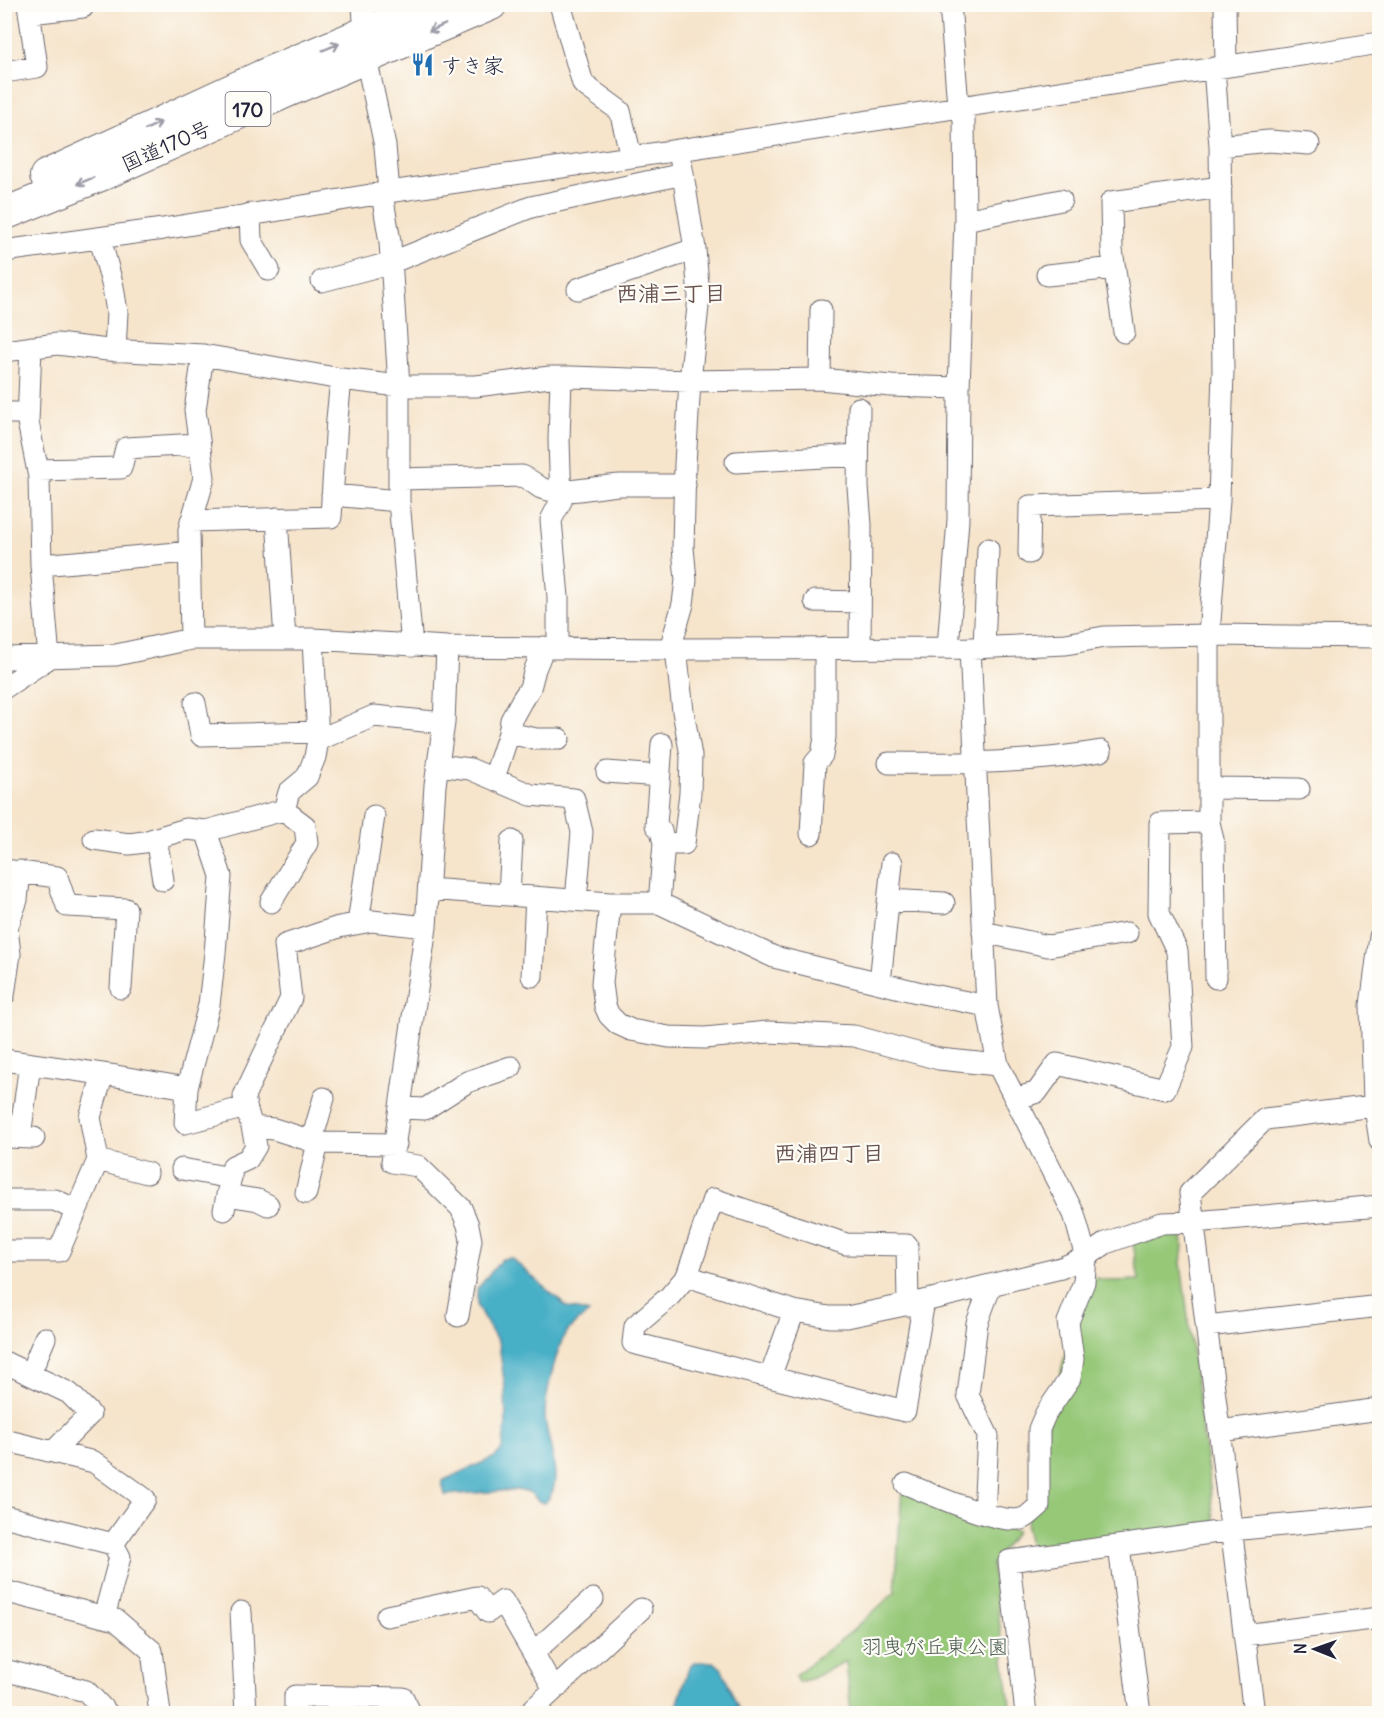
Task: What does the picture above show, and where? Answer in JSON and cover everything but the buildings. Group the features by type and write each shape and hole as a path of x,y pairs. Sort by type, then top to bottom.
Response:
{"highway":[{"name":"国道170号","path":"4,195 273,71 435,4"},
{"name":"国道170号","path":"4,214 103,174 285,92 365,32 491,4"}],"street":[{"path":"560,4 583,84 620,111 631,156"},
{"path":"948,647 958,520 964,220 964,118 958,106 950,4"},
{"path":"1216,978 1214,844 1209,822 1209,634 1219,500 1223,371 1220,67 1225,4"},
{"path":"4,72 38,68 29,9 83,7"},
{"path":"365,32 385,146 385,193 399,386 399,501 412,646"},
{"path":"4,251 1380,43"},
{"path":"1220,146 1269,141 1309,144"},
{"path":"664,843 684,844 692,756 673,649 686,580 683,548 684,485 690,381 699,297 695,249 679,150"},
{"path":"322,281 390,263 531,207 683,174"},
{"path":"1124,332 1112,250 1111,202 1221,187"},
{"path":"964,220 1061,200"},
{"path":"250,214 251,240 269,270"},
{"path":"100,238 117,312 115,351"},
{"path":"578,289 695,249"},
{"path":"1047,275 1115,268"},
{"path":"820,379 821,310"},
{"path":"4,350 57,344 115,351 203,355 341,379 399,386 476,386 561,377 690,381 820,379 891,386 959,388"},
{"path":"31,347 28,422 38,470 41,565 48,658"},
{"path":"191,639 189,530 204,478 195,410 203,355"},
{"path":"494,778 511,720 530,688 535,669 551,647 558,597 551,520 561,501 559,440 561,377"},
{"path":"191,521 331,517 341,379"},
{"path":"859,408 860,648"},
{"path":"4,413 28,413"},
{"path":"38,470 121,468 126,448 199,444"},
{"path":"736,462 858,455"},
{"path":"399,479 522,476 542,488 561,490 603,488 616,485 684,485"},
{"path":"332,495 399,501"},
{"path":"1029,553 1030,506 1219,500"},
{"path":"277,518 285,639"},
{"path":"906,1484 1008,1520 1024,1518 1039,1506 1039,1429 1046,1413 1070,1378 1073,1359 1068,1322 1084,1282 1086,1257 1074,1214 998,1065 987,1006 976,764 977,647 988,549"},
{"path":"41,565 189,552"},
{"path":"815,602 860,603"},
{"path":"4,658 116,655 191,639 313,639 412,646 673,649 977,647 1066,644 1104,637 1209,634 1380,637"},
{"path":"284,810 289,792 307,777 315,758 318,736 313,639"},
{"path":"447,646 444,723 435,785 426,927 392,1162 418,1166 461,1208 471,1240 459,1316"},
{"path":"811,834 815,763 822,755 825,737 825,648"},
{"path":"4,688 48,658"},
{"path":"195,703 201,735 318,736 374,716 444,723"},
{"path":"509,733 536,739 559,739"},
{"path":"659,903 664,843 661,831 656,825 662,744"},
{"path":"889,763 976,764 1058,758 1101,751"},
{"path":"438,765 470,769 531,795 574,799 582,832 576,900"},
{"path":"607,772 659,776"},
{"path":"1209,788 1299,789"},
{"path":"94,839 129,844 186,829 206,831 284,810"},
{"path":"271,902 307,843 305,826 284,810"},
{"path":"358,923 374,816"},
{"path":"1016,1099 1037,1092 1057,1064 1165,1089 1183,1047 1177,951 1159,914 1160,823 1209,822"},
{"path":"206,831 221,876 208,1005 187,1088 185,1123 246,1107"},
{"path":"156,838 163,879"},
{"path":"509,895 512,841"},
{"path":"880,983 892,863"},
{"path":"4,995 10,954 7,928 17,900 12,871 57,877 68,906 126,909 121,988"},
{"path":"429,889 610,903 659,903 774,957 987,1006"},
{"path":"532,976 536,897"},
{"path":"889,900 944,903"},
{"path":"610,903 602,982 605,1006 609,1015 618,1024 631,1030 669,1037 705,1038 768,1032 854,1036 939,1059 998,1065"},
{"path":"228,1194 233,1166 248,1159 256,1146 244,1096 291,998 285,945 339,927 372,921 426,927"},
{"path":"983,932 1048,946 1127,933"},
{"path":"1380,937 1371,1005 1375,1106 1380,1141"},
{"path":"4,1060 187,1088"},
{"path":"20,1135 30,1064"},
{"path":"401,1108 425,1109 467,1082 511,1067"},
{"path":"4,1251 59,1251 98,1160 90,1117 103,1074"},
{"path":"306,1193 324,1098"},
{"path":"1254,1713 1190,1193 1265,1119 1375,1106"},
{"path":"252,1127 274,1129 315,1141 396,1144"},
{"path":"98,1160 147,1173"},
{"path":"182,1169 228,1194 258,1200 268,1205"},
{"path":"713,1199 846,1244 907,1245 916,1303 905,1411 633,1343 636,1326 669,1297 687,1276 713,1199"},
{"path":"4,1200 55,1200 76,1210"},
{"path":"687,1276 794,1311 830,1317 847,1317 1061,1268 1086,1257 1106,1243 1162,1223 1380,1206"},
{"path":"984,1513 988,1436 968,1395 977,1323 991,1285"},
{"path":"1207,1326 1380,1306"},
{"path":"770,1377 794,1311"},
{"path":"30,1374 45,1338"},
{"path":"4,1362 69,1393 90,1414 53,1452"},
{"path":"1220,1431 1380,1409"},
{"path":"4,1440 94,1462 145,1498 113,1544"},
{"path":"4,1516 113,1544 120,1557 104,1617"},
{"path":"1026,1713 1009,1561 1232,1530 1380,1516"},
{"path":"1119,1546 1140,1713"},
{"path":"4,1591 116,1620 152,1651 160,1713"},
{"path":"387,1616 477,1597 489,1612 503,1601 554,1689"},
{"path":"533,1653 593,1599"},
{"path":"528,1713 641,1609"},
{"path":"241,1612 246,1713"},
{"path":"1244,1635 1380,1618"},
{"path":"4,1670 86,1691 108,1713"},
{"path":"295,1713 296,1696 403,1698 411,1713"}],"green space":[{"path":"1165,1232 1182,1234 1181,1263 1215,1527 1031,1549 1026,1527 1047,1429 1073,1323 1091,1277 1113,1281 1139,1280 1133,1243"},
{"name":"羽曳が丘東公園","path":"902,1489 1017,1531 992,1564 1011,1713 851,1713 846,1661 810,1679 798,1682 795,1675 852,1631 895,1592"}],"water":[{"path":"511,1258 567,1307 589,1313 565,1335 552,1374 545,1415 555,1473 551,1495 544,1503 529,1492 518,1490 445,1495 442,1481 495,1457 502,1449 506,1424 505,1388 499,1344 477,1306 477,1289 502,1259"},
{"path":"694,1662 714,1662 722,1669 740,1713 675,1713 689,1667"}],"place":[{"name":"すき家","path":"423,65"}],"district":[{"name":"西浦三丁目","path":"671,293"},
{"name":"西浦四丁目","path":"829,1153"}]}
